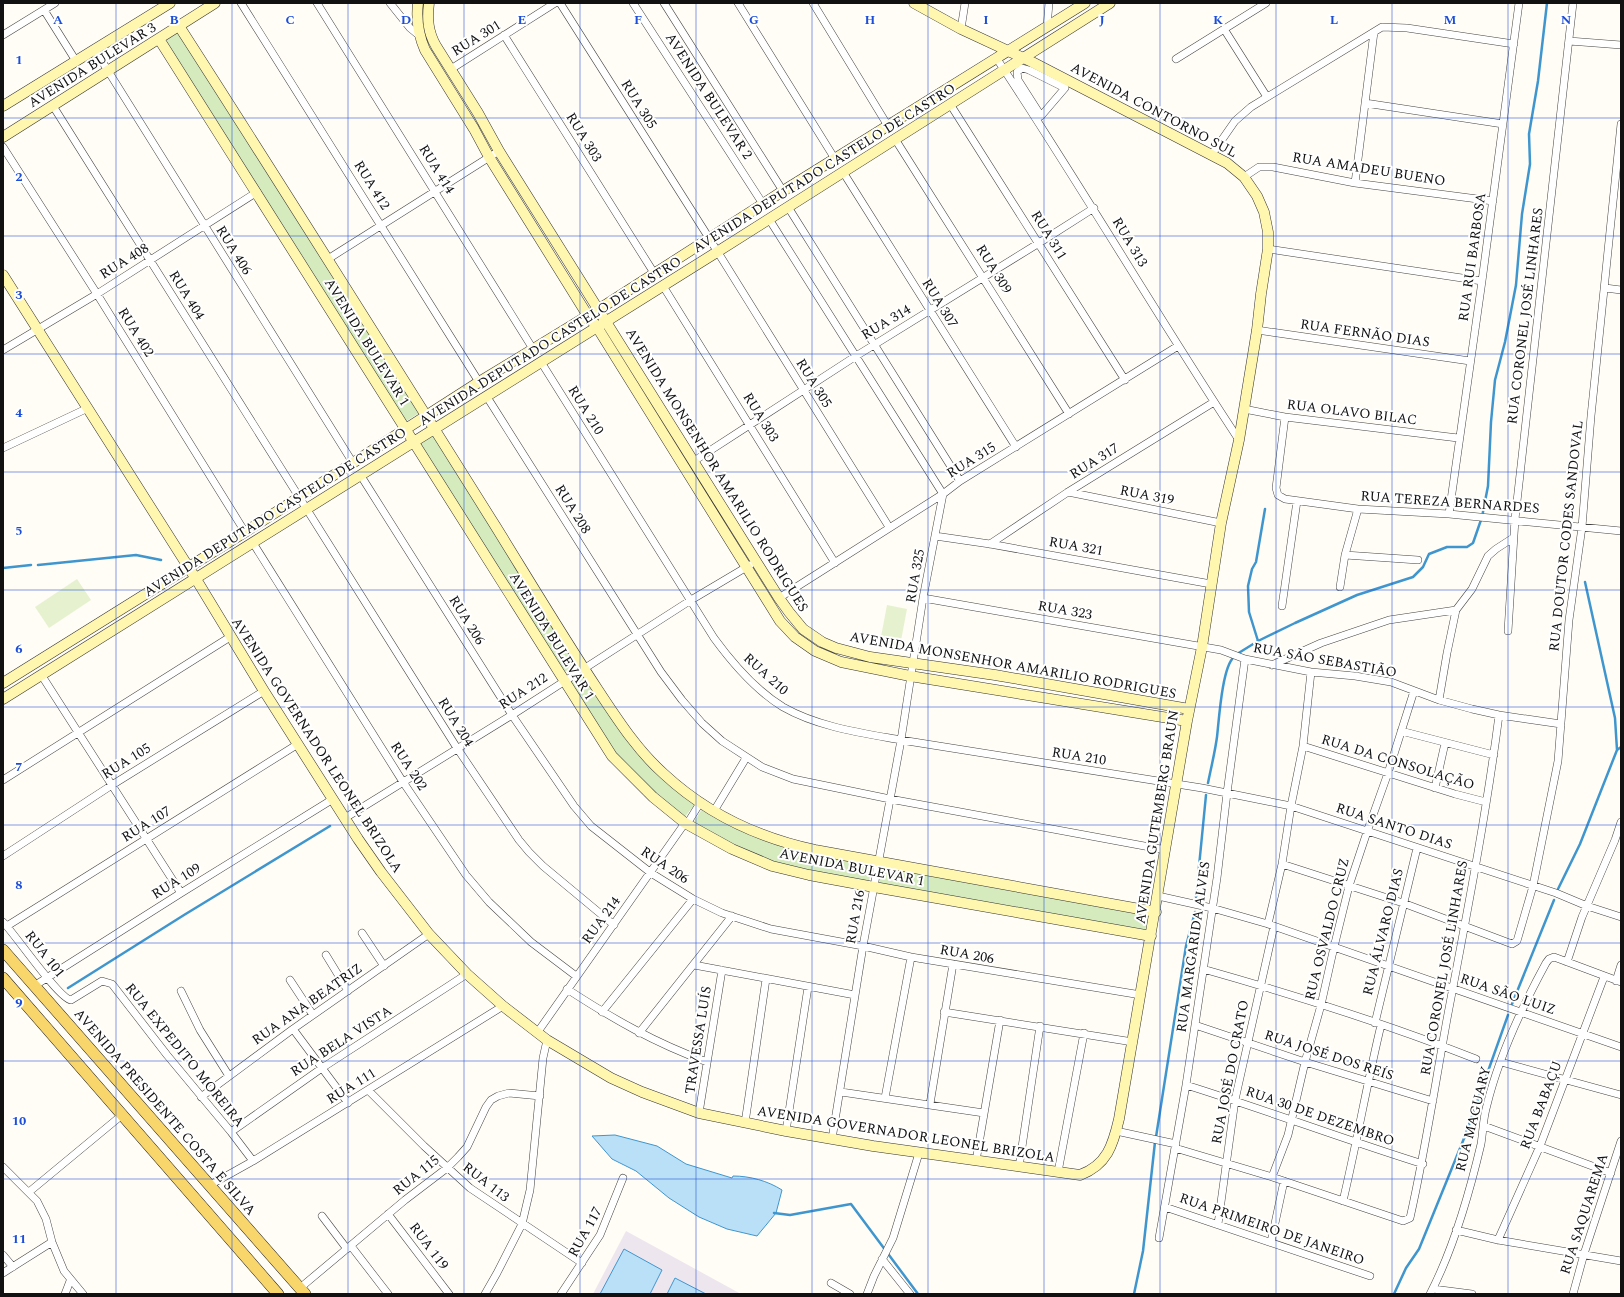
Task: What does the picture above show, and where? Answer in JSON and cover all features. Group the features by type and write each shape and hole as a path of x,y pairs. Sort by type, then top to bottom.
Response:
{"main road":[{"name":"AVENIDA PRESIDENTE COSTA E SILVA","path":"3,950 302,1291"},
{"path":"3,978 278,1294"},
{"path":"56,1039 69,1025"},
{"path":"120,1112 132,1097"}],"street":[{"path":"3,35 55,3"},
{"name":"AVENIDA BULEVAR 3","path":"3,106 170,3"},
{"name":"AVENIDA BULEVAR 3","path":"3,137 215,3"},
{"name":"RUA 412","path":"240,3 382,225 479,382"},
{"name":"RUA 414","path":"317,3 533,349"},
{"name":"AVENIDA MONSENHOR AMARILIO RODRIGUES","path":"390,3 405,22 420,37"},
{"name":"AVENIDA MONSENHOR AMARILIO RODRIGUES","path":"418,3 416,21 425,50 548,252 588,316 597,327 780,621 795,637 815,651 841,662 910,676 1187,722"},
{"name":"AVENIDA MONSENHOR AMARILIO RODRIGUES","path":"430,3 428,23 431,38 558,245 779,598 803,629 822,642 836,648 870,657 1002,676 1189,710"},
{"name":"RUA 301","path":"451,69 555,3"},
{"name":"RUA 305","path":"560,3 718,252 888,527"},
{"name":"AVENIDA BULEVAR 2","path":"633,3 763,204"},
{"name":"AVENIDA BULEVAR 2","path":"664,3 783,191"},
{"path":"738,3 835,159"},
{"path":"813,3 888,126"},
{"name":"AVENIDA CONTORNO SUL","path":"914,3 961,29 1024,58 1212,154 1227,163 1244,177 1258,196 1264,212 1268,232 1268,249 1257,330 1239,440"},
{"path":"961,29 965,3"},
{"path":"1047,27 1049,3"},
{"name":"AVENIDA DEPUTADO CASTELO DE CASTRO","path":"3,682 246,532 427,417 479,382 588,316 654,272 998,59 1085,3"},
{"name":"AVENIDA DEPUTADO CASTELO DE CASTRO","path":"3,699 718,252 1110,3"},
{"path":"1176,59 1266,3"},
{"name":"RUA RUI BARBOSA","path":"1449,514 1458,438 1482,281 1519,3"},
{"name":"RUA CORONEL JOSÉ LINHARES","path":"1508,631 1513,538 1570,41 1573,3"},
{"path":"44,10 76,61"},
{"name":"AVENIDA BULEVAR 1","path":"179,26 328,259 583,668 633,742 664,775 700,803 736,824 781,842 878,862 1156,912"},
{"path":"1212,154 1241,115 1267,96 1382,27 1393,27 1514,44"},
{"path":"1224,29 1267,96"},
{"path":"1355,183 1374,32"},
{"name":"RUA 303","path":"504,35 654,272"},
{"path":"420,37 431,38"},
{"name":"AVENIDA BULEVAR 1","path":"159,38 612,756 653,797 686,824 732,849 772,866 809,875 874,887 1152,936"},
{"path":"1570,41 1621,45"},
{"name":"RUA 406","path":"95,50 353,463"},
{"name":"RUA 313","path":"998,59 1094,208 1178,346 1239,440"},
{"path":"1022,68 1029,70 1065,88 1062,91 1041,116 1018,80 1017,72 1022,68"},
{"path":"1365,103 1503,124"},
{"name":"RUA 311","path":"950,104 1125,380"},
{"name":"RUA 404","path":"53,106 307,509"},
{"name":"RUA DOUTOR CODES SANDOVAL","path":"1466,926 1512,944 1517,941 1533,886 1558,761 1569,620 1582,527 1592,408 1621,124"},
{"name":"RUA 309","path":"895,139 1069,414"},
{"name":"RUA 402","path":"3,147 246,532"},
{"path":"328,259 499,150"},
{"name":"RUA AMADEU BUENO","path":"1244,177 1259,167 1267,167 1355,183 1493,201"},
{"name":"RUA 307","path":"842,172 1016,447"},
{"name":"RUA 408","path":"3,350 97,294 257,192"},
{"path":"788,207 960,481"},
{"name":"RUA 314","path":"694,460 875,344 1094,208"},
{"path":"769,219 943,494"},
{"path":"548,252 558,245"},
{"path":"1268,249 1482,281"},
{"name":"AVENIDA GOVERNADOR LEONEL BRIZOLA","path":"3,275 196,579 264,691 381,872 430,934 467,974 503,1006 547,1040 611,1078 642,1092 699,1113 832,1139 918,1153 1071,1174"},
{"name":"RUA 303","path":"663,286 835,563"},
{"path":"1605,288 1621,290"},
{"name":"RUA FERNÃO DIAS","path":"1257,330 1470,361"},
{"name":"RUA 315","path":"779,598 835,563 888,527 943,494 960,481 1178,346"},
{"name":"RUA 210","path":"541,362 728,658 752,683 784,707 803,716 857,732 1176,785"},
{"name":"RUA 208","path":"486,397 637,635"},
{"name":"RUA 317","path":"990,544 1068,492 1214,402"},
{"path":"3,448 88,408"},
{"name":"RUA OLAVO BILAC","path":"1244,409 1285,417 1458,438"},
{"name":"RUA TEREZA BERNARDES","path":"1285,417 1276,488 1278,495 1285,499 1358,509 1515,519 1621,531"},
{"name":"AVENIDA GUTEMBERG BRAUN","path":"1071,1174 1080,1175 1100,1164 1110,1149 1116,1131 1152,936 1189,710 1202,647 1221,523 1239,440"},
{"name":"RUA 206","path":"361,476 512,715 574,806 591,826 651,873 693,899 732,916 771,929 863,946 911,957 1141,996"},
{"name":"RUA 319","path":"1068,492 1221,523"},
{"name":"RUA 325","path":"910,676 943,494"},
{"path":"1282,606 1297,501"},
{"name":"RUA 204","path":"307,509 457,748 519,840 543,866 614,924"},
{"path":"1340,587 1345,555 1358,509"},
{"name":"RUA 321","path":"935,536 990,544 1211,584"},
{"path":"1439,700 1456,610 1472,589 1488,556 1496,548 1513,538"},
{"name":"RUA 202","path":"253,543 403,782 466,875 489,902 532,942 576,976"},
{"path":"1345,555 1418,560"},
{"name":"RUA 212","path":"345,818 512,715 563,680 756,561"},
{"name":"RUA 323","path":"923,598 1202,647"},
{"path":"1272,665 1320,643 1389,620 1456,610"},
{"path":"92,627 100,639"},
{"path":"637,635 661,672 697,718 722,741 762,767 793,779 890,799 1166,850"},
{"path":"76,637 83,649"},
{"path":"3,780 230,637"},
{"name":"RUA SÃO SEBASTIÃO","path":"1202,647 1221,650 1246,659 1272,665 1311,672 1391,682 1439,700 1499,715 1561,724"},
{"name":"RUA MARGARIDA ALVES","path":"1159,1238 1186,1085 1246,659"},
{"name":"RUA JOSÉ DO CRATO","path":"1218,1224 1235,1100 1260,985 1303,746 1311,672"},
{"path":"42,676 145,840 181,893"},
{"name":"RUA 216","path":"832,1139 841,1092 863,946 901,740 910,676"},
{"name":"RUA 105","path":"3,856 264,691"},
{"name":"RUA OSVALDO CRUZ","path":"1272,1177 1285,1144 1321,1005 1349,886 1388,773 1414,691"},
{"name":"RUA CORONEL JOSÉ LINHARES","path":"1343,1201 1404,1221 1410,1218 1422,1164 1442,1046 1466,926 1494,756 1499,715"},
{"path":"1401,731 1494,756"},
{"path":"1435,788 1445,742"},
{"name":"RUA 107","path":"5,924 145,840 298,744"},
{"name":"RUA DA CONSOLAÇÃO","path":"1303,746 1435,788 1486,802"},
{"path":"714,811 746,758"},
{"name":"RUA SANTO DIAS","path":"1176,785 1291,806 1367,832 1476,866 1621,917"},
{"name":"RUA 109","path":"34,986 333,799"},
{"name":"RUA 214","path":"537,1032 700,803"},
{"path":"1621,822 1618,841 1579,923 1567,962 1618,982 1621,965"},
{"name":"RUA ÁLVARO DIAS","path":"1343,1201 1357,1144 1389,966 1417,848"},
{"path":"1282,864 1403,902 1466,926"},
{"name":"RUA SÃO LUIZ","path":"1158,896 1212,908 1271,925 1621,1047"},
{"path":"602,1012 693,899"},
{"path":"639,1033 732,916"},
{"name":"RUA 101","path":"5,924 59,992 69,1000"},
{"path":"362,933 384,966"},
{"name":"RUA ANA BEATRIZ","path":"201,1097 293,1029 430,934"},
{"path":"326,955 348,990"},
{"path":"885,1098 911,957"},
{"name":"RUA MAGUARY","path":"1432,1292 1456,1230 1476,1161 1487,1105 1501,1062 1522,1012 1546,963 1554,957 1567,962"},
{"path":"930,1104 953,964"},
{"path":"694,965 855,995"},
{"path":"1203,969 1260,985 1321,1005 1476,1059"},
{"name":"TRAVESSA LUÍS","path":"699,1113 722,970"},
{"name":"RUA BELA VISTA","path":"231,1132 322,1068 467,974"},
{"name":"RUA BABAÇU","path":"1498,1240 1540,1146 1604,977"},
{"path":"745,1123 766,979"},
{"path":"290,980 313,1015"},
{"name":"RUA EXPEDITO MOREIRA","path":"69,1000 97,983 107,981 112,984 167,1056 231,1132 253,1162"},
{"path":"786,1131 808,987"},
{"path":"567,989 602,1012 639,1033 676,1051 707,1062"},
{"path":"181,990 200,1030 229,1076"},
{"name":"RUA 111","path":"210,1185 253,1162 503,1006"},
{"path":"944,1012 1040,1026 1133,1042"},
{"path":"976,1161 1000,1020"},
{"name":"RUA JOSÉ DOS REÍS","path":"1195,1025 1305,1062 1433,1101"},
{"path":"1019,1166 1040,1026"},
{"path":"293,1029 348,1103"},
{"path":"1058,1172 1084,1033"},
{"path":"485,1294 498,1273 522,1224 530,1190 543,1058 547,1040"},
{"path":"1501,1062 1621,1095"},
{"name":"RUA 30 DE DEZEMBRO","path":"1186,1085 1235,1100 1357,1144 1422,1164"},
{"name":"RUA 113","path":"368,1090 447,1168 470,1188 582,1264"},
{"path":"841,1092 984,1113"},
{"name":"RUA 115","path":"302,1291 388,1214 447,1168 467,1147 486,1107 491,1100 509,1093 540,1096"},
{"path":"29,1192 120,1112"},
{"path":"1484,1126 1610,1173"},
{"path":"1116,1131 1176,1146 1343,1201"},
{"name":"RUA SAQUAREMA","path":"1573,1294 1584,1254 1621,1141"},
{"path":"867,1294 893,1238 918,1153"},
{"path":"3,1167 37,1201 46,1219 52,1242 64,1271 70,1281 83,1294"},
{"name":"RUA 117","path":"561,1294 582,1264 606,1224 623,1178"},
{"path":"1270,1242 1284,1182"},
{"name":"RUA PRIMEIRO DE JANEIRO","path":"1165,1207 1370,1276"},
{"name":"RUA 119","path":"388,1214 449,1294"},
{"path":"322,1216 388,1294"},
{"path":"1456,1230 1498,1240 1621,1261"},
{"path":"3,1273 52,1242"},
{"path":"3,1255 13,1267"},
{"path":"882,1260 910,1294"},
{"path":"65,1294 70,1281"},
{"path":"830,1283 850,1294"},
{"path":"1432,1292 1472,1294"}],"shaded area":[{"path":"626,1231 741,1294 593,1294"}],"green space":[{"path":"175,33 181,34 419,413 405,422 166,43 168,37"},
{"path":"433,435 577,664 563,673 420,443"},
{"path":"77,579 91,600 49,628 35,607"},
{"path":"887,605 907,609 900,646 880,642"},
{"path":"583,674 627,740 662,778 695,804 684,818 651,791 614,753 568,683"},
{"path":"702,809 713,816 872,864 869,882 794,868 750,853 693,823"},
{"path":"882,866 1149,913 1145,931 879,883"}],"water":[{"path":"615,1135 657,1146 686,1164 732,1178 733,1176 746,1177 771,1184 782,1190 776,1213 757,1236 727,1229 699,1217 669,1198 636,1171 612,1159 592,1136"},
{"path":"624,1249 662,1270 650,1294 600,1294"},
{"path":"675,1278 706,1294 667,1294"}],"waterway":[{"path":"1237,654 1258,641 1357,595 1413,577 1423,567 1429,554 1447,547 1467,547 1473,543 1482,517 1488,486 1491,422 1495,380 1505,342 1516,285 1522,214 1530,164 1529,134 1538,81 1547,3"},
{"path":"1258,641 1249,612 1248,586 1252,569 1256,562 1265,509"},
{"path":"38,565 136,555 161,560"},
{"path":"3,568 31,565"},
{"path":"1585,582 1615,718 1617,750"},
{"path":"1208,783 1216,743 1224,682 1230,663 1234,657"},
{"path":"1558,889 1580,844 1617,750 1621,747"},
{"path":"1196,897 1206,795"},
{"path":"68,988 330,826"},
{"path":"1512,1004 1554,900"},
{"path":"1156,1137 1186,946 1195,912"},
{"path":"1394,1294 1406,1268 1419,1249 1465,1136 1508,1015"},
{"path":"1134,1294 1143,1251 1155,1142"},
{"path":"774,1213 790,1215 851,1204 918,1294"}]}
